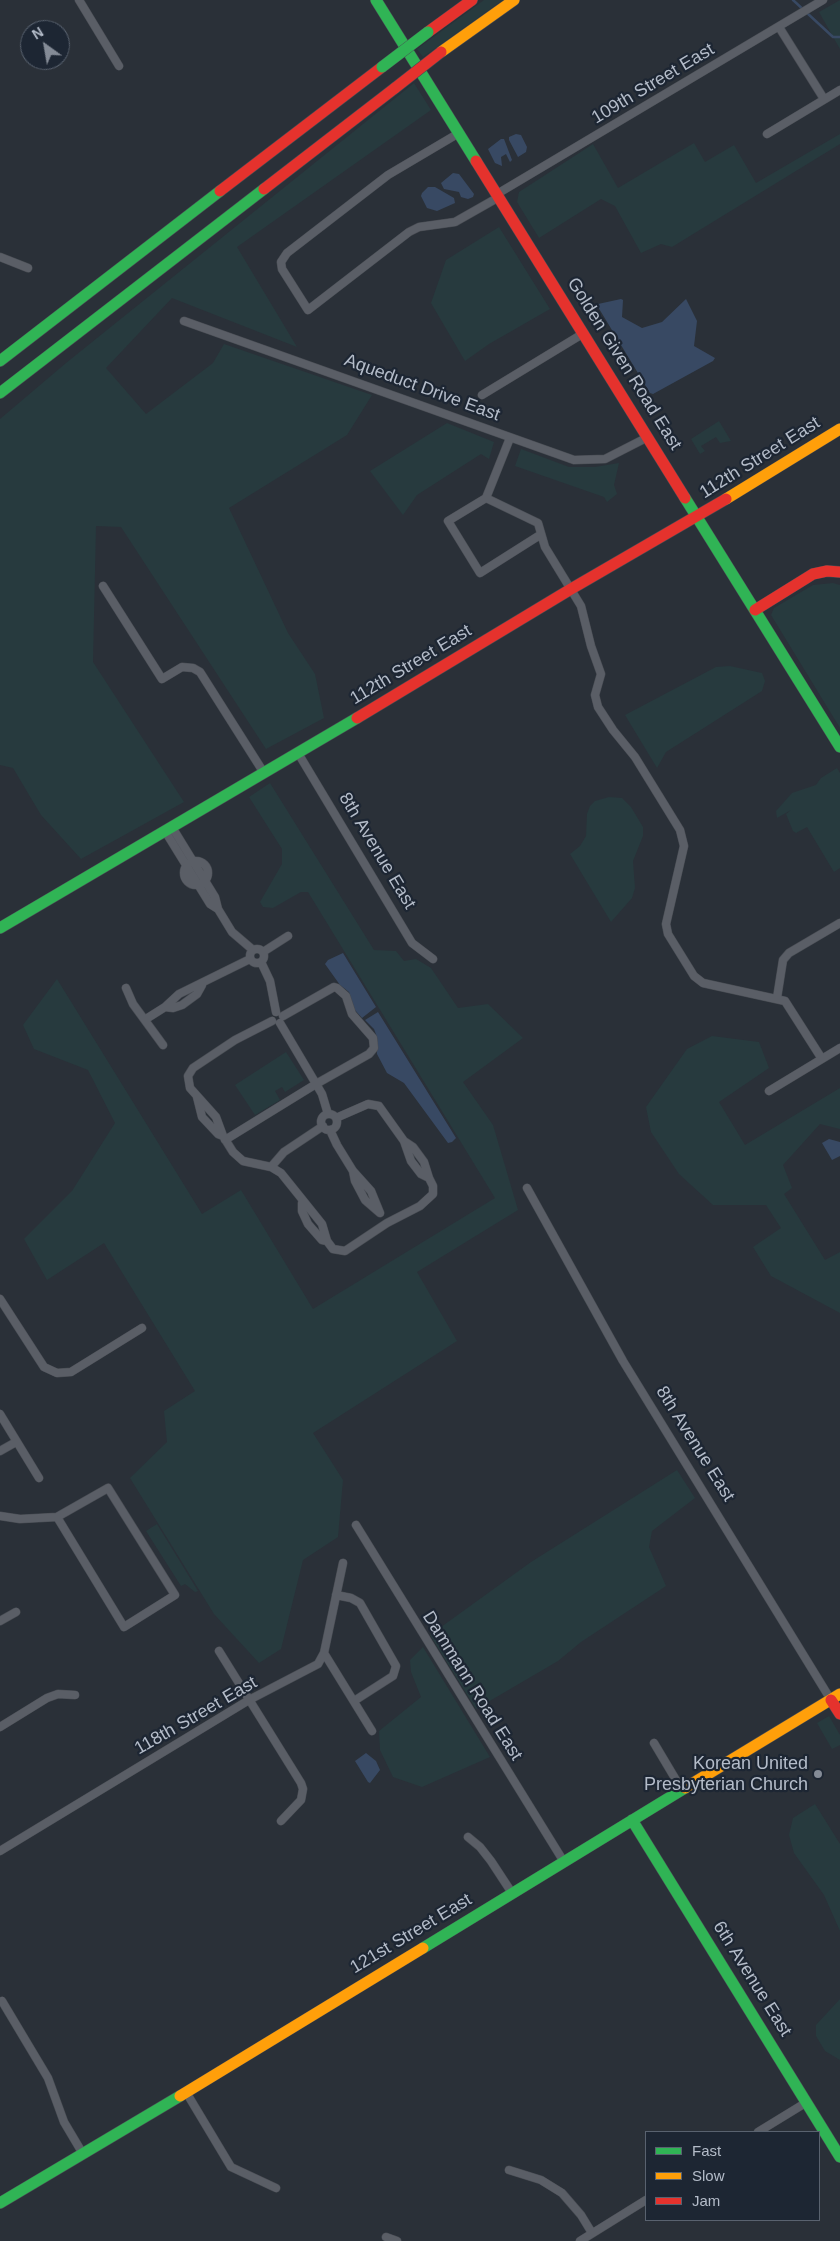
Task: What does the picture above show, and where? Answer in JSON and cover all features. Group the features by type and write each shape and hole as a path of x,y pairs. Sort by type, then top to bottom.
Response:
{"main road":[{"name":"Golden Given Road East","path":"376,0 840,747"},
{"path":"0,361 472,0"},
{"path":"0,393 441,52 514,0"},
{"name":"112th Street East","path":"0,928 298,754 571,589 698,517 840,429"},
{"path":"755,610 813,574 827,571 840,572"},
{"name":"8th Avenue East","path":"836,1697 840,1714"},
{"name":"121st Street East","path":"0,2203 84,2154 836,1697"},
{"name":"6th Avenue East","path":"632,1820 840,2157"}],"street":[{"path":"79,0 119,66"},
{"name":"109th Street East","path":"459,133 388,175 287,253 282,262 282,269 308,310 409,232 419,227 455,222 823,0"},
{"path":"779,27 824,99"},
{"path":"767,134 840,90"},
{"path":"0,257 28,268"},
{"name":"Aqueduct Drive East","path":"184,321 574,460 595,461 618,454 648,437"},
{"path":"482,395 584,333"},
{"path":"510,438 486,498 448,521 480,573 540,536"},
{"path":"486,498 538,523 540,536 581,606 590,646 601,674 596,695 598,707 620,740 635,757 684,839 683,853 666,924 668,934 697,979 710,986 777,998 789,1005 822,1059"},
{"path":"104,586 162,678 185,667 196,669 200,672 264,773"},
{"name":"8th Avenue East","path":"298,754 412,943 433,959"},
{"path":"169,829 190,864"},
{"path":"200,863 206,867 208,874 202,883 191,884 186,879 184,872 190,864 200,863"},
{"path":"202,883 210,904 218,909 232,932 253,950 258,949 262,952 264,958 256,964 250,959"},
{"path":"777,998 783,960 789,953 840,923"},
{"path":"262,952 288,936"},
{"path":"146,1019 165,1007 179,994 250,959 253,950"},
{"path":"261,962 270,981 278,1018 322,1094 332,1116 336,1126 330,1130"},
{"path":"224,1138 369,1054 374,1048 374,1038 352,1014 344,992 334,987 235,1040 190,1073 188,1083 197,1097 202,1117 224,1138 233,1152 243,1160 272,1167 287,1180 302,1203 302,1211 308,1224 322,1240 327,1241 336,1250 345,1251 387,1223 427,1201 433,1190 424,1162 413,1147 404,1141 379,1106 368,1104 323,1118 323,1126"},
{"path":"126,988 134,1004 163,1045"},
{"path":"769,1090 840,1048"},
{"path":"323,1126 330,1130 336,1146 353,1171 355,1180 365,1200 380,1213 387,1223"},
{"path":"272,1167 284,1152 323,1126"},
{"name":"8th Avenue East","path":"526,1188 623,1361 836,1697"},
{"path":"0,1299 44,1367 57,1373 71,1372 142,1328"},
{"path":"0,1414 39,1478"},
{"path":"0,1451 16,1442"},
{"path":"0,1516 20,1519 57,1517 108,1488 176,1595 124,1627 57,1517"},
{"name":"Dammann Road East","path":"356,1524 564,1862"},
{"path":"343,1563 324,1653 372,1731"},
{"path":"336,1595 351,1598 360,1604 396,1666 394,1676 354,1701"},
{"path":"0,1621 16,1612"},
{"path":"219,1651 303,1789 301,1800 280,1821"},
{"name":"118th Street East","path":"0,1851 249,1700 318,1664 324,1653"},
{"path":"0,1727 47,1698 58,1694 75,1695"},
{"path":"654,1743 682,1790"},
{"path":"468,1837 486,1854 512,1893"},
{"path":"2,2001 48,2078 64,2122 84,2154"},
{"path":"186,2092 231,2167 276,2188"},
{"path":"760,2131 807,2102"},
{"path":"509,2170 541,2180 562,2193 581,2215 592,2233"},
{"path":"580,2241 645,2201"},
{"path":"386,2237 397,2241"}],"green space":[{"path":"484,0 503,0 423,57 417,49"},
{"path":"840,0 840,49 819,12"},
{"path":"414,83 431,110 237,247 297,347 172,298 106,368 146,414 213,363 224,344 372,395 347,435 229,508 288,633 315,674 324,718 266,749 121,527 96,526 93,662 184,802 81,859 41,815 13,768 0,765 0,419 66,363"},
{"path":"840,134 840,144 672,247 661,244 641,253 615,206 601,199 539,238 517,202 519,192 593,144 618,188 694,143 705,162 734,145 756,183"},
{"path":"499,227 550,309 489,344 465,361 431,303 446,260"},
{"path":"719,421 731,441 720,443 716,437 701,446 705,451 700,454 691,439"},
{"path":"447,423 494,442 489,459 481,454 417,495 403,515 370,471"},
{"path":"521,449 569,467 595,467 619,463 614,485 617,494 607,502 604,497 515,466"},
{"path":"833,583 840,585 840,728 771,615 774,608 813,585"},
{"path":"730,666 762,673 765,681 762,691 666,752 657,768 625,715 716,667"},
{"path":"837,768 840,773 840,868 834,872 807,827 796,833 793,831 786,814 791,810 777,818 776,811 792,793 816,785 821,778"},
{"path":"270,783 374,950 396,951 404,961 416,959 431,968 458,1008 488,1004 523,1038 463,1082 493,1125 518,1210 417,1272 457,1341 313,1433 343,1480 338,1537 303,1560 281,1649 259,1663 214,1614 130,1478 167,1442 164,1411 195,1391 104,1243 47,1280 24,1239 72,1191 115,1123 88,1070 34,1049 23,1025 57,979 202,1214 241,1190 313,1309 495,1198 308,892 301,892 273,908 263,907 260,902 282,864 282,849 249,797"},
{"path":"609,797 622,798 631,807 643,827 643,836 633,861 635,888 632,898 611,922 570,854 580,846 586,836 587,814 590,806 595,801"},
{"path":"712,1036 759,1042 769,1068 719,1102 745,1145 840,1088 840,1129 820,1124 783,1165 792,1188 784,1194 825,1260 840,1252 840,1313 771,1276 753,1247 781,1228 766,1205 713,1205 679,1174 651,1132 646,1107 687,1049"},
{"path":"286,1052 304,1080 285,1092 282,1087 275,1091 280,1100 255,1115 235,1085"},
{"path":"677,1470 695,1498 652,1531 649,1547 666,1586 581,1642 558,1661 476,1709 430,1635 531,1562"},
{"path":"157,1524 198,1591 195,1592 185,1584 181,1586 146,1531"},
{"path":"423,1647 490,1757 422,1787 393,1777 380,1750 379,1731 421,1697 411,1672 410,1660"},
{"path":"829,1716 840,1735 840,1745 832,1749 817,1723"},
{"path":"815,1804 840,1844 840,1931 824,1895 794,1853 789,1835 793,1818"},
{"path":"840,1999 840,2060 825,2051 816,2036 816,2025"}],"water":[{"path":"516,134 521,135 527,147 526,152 518,157 509,140 509,137"},
{"path":"501,139 504,139 512,160 510,162 506,154 501,157 502,166 495,163 488,149"},
{"path":"453,173 459,174 474,194 473,197 468,199 461,197 459,192 444,189 441,183"},
{"path":"428,187 435,187 454,198 455,203 437,211 427,208 421,196"},
{"path":"686,299 697,321 694,346 715,358 713,361 653,394 650,393 598,307 598,304 623,300 622,317 642,328 662,322"},
{"path":"343,953 376,1007 362,1018 354,1009 349,992 340,985 325,964 328,960"},
{"path":"378,1012 456,1138 452,1142 448,1143 404,1083 387,1073 377,1054 377,1037 374,1029 365,1020"},
{"path":"829,1139 840,1142 840,1156 832,1160 822,1143"},
{"path":"366,1753 376,1761 380,1770 370,1783 355,1761"}],"waterway":[{"path":"793,0 833,37 840,37"}],"traffic: fast":[{"path":"376,0 476,161"},
{"path":"382,67 428,32"},
{"path":"0,393 264,189"},
{"path":"0,361 220,191"},
{"path":"685,498 840,747"},
{"path":"0,928 357,718"},
{"path":"423,1948 685,1788"},
{"path":"632,1820 840,2157"},
{"path":"0,2203 180,2096"}],"traffic: slow":[{"path":"441,52 514,0"},
{"path":"726,499 840,429"},
{"path":"685,1788 840,1694"},
{"path":"180,2096 423,1948"}],"traffic: jam":[{"path":"428,32 472,0"},
{"path":"395,88 441,52"},
{"path":"220,191 382,67"},
{"path":"264,189 395,88"},
{"path":"476,161 685,498"},
{"path":"357,718 571,589 726,499"},
{"path":"755,610 813,574 827,571 840,572"},
{"path":"831,1700 840,1714"}],"place":[{"name":"Korean United Presbyterian Church","path":"818,1774"}]}
